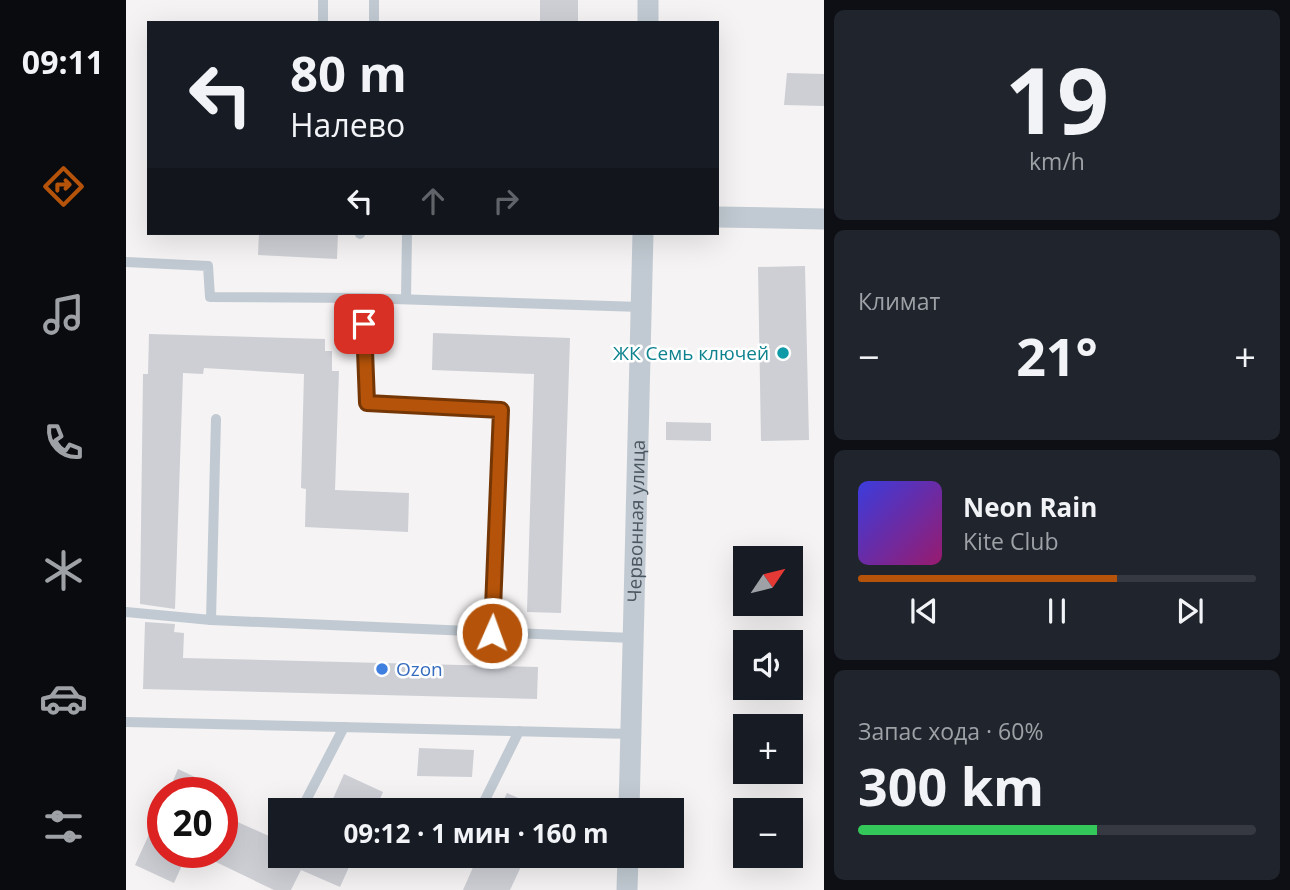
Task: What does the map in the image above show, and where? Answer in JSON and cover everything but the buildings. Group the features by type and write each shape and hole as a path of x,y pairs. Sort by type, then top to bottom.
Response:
{"street":[{"path":"648,0 648,21"},
{"path":"719,217 824,219"},
{"name":"Червонная улица","path":"629,798 643,235"},
{"path":"627,890 628,868"}],"lane":[{"path":"323,0 323,21"},
{"path":"374,0 374,21"},
{"path":"406,299 407,235"},
{"path":"126,262 208,266 210,298 363,298 641,307"},
{"path":"363,298 367,403 501,410 492,633"},
{"path":"211,620 216,419"},
{"path":"126,612 211,620 632,638"},
{"path":"126,722 632,734"},
{"path":"307,798 344,727"},
{"path":"486,798 519,731"}],"place":[{"name":"ЖК Семь ключей","path":"783,353"},
{"name":"Ozon","path":"382,669"}],"route":[{"path":"364,324 367,403 501,410 492,633"}]}
